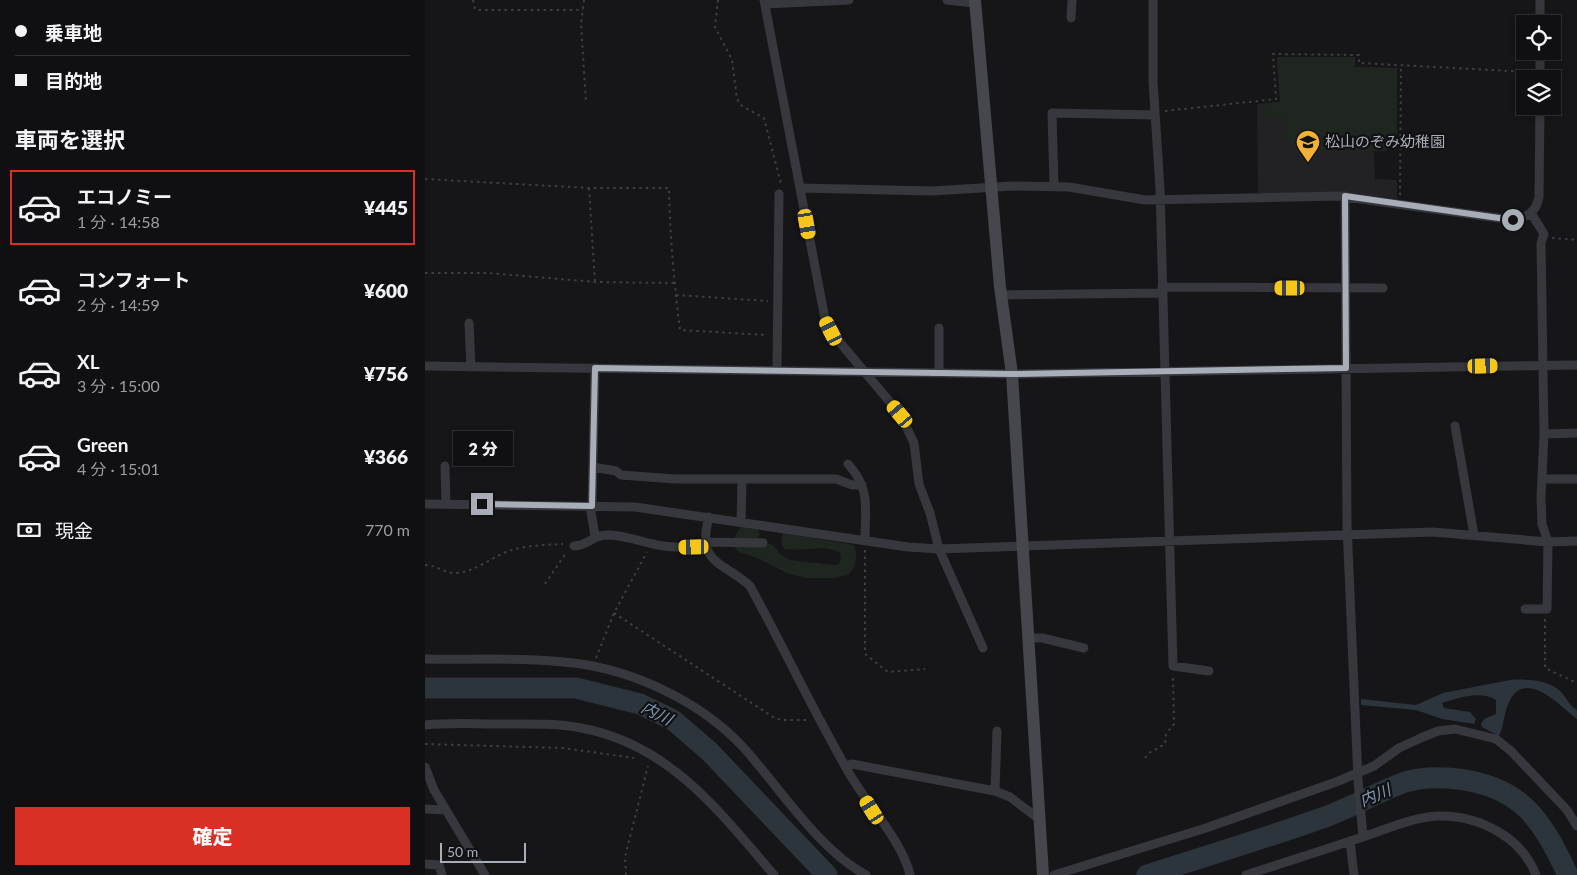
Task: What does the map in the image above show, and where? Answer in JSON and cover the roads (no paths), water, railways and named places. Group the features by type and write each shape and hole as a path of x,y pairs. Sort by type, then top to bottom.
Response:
{"street":[{"path":"849,0 765,2 825,319 842,345 868,373 900,414 914,443 919,484 933,520 939,549 983,648"},
{"path":"947,0 975,2 990,188 1001,295 1012,374 1043,875"},
{"path":"1071,18 1072,0"},
{"path":"1153,0 1173,666 1209,671"},
{"path":"1540,15 1541,0"},
{"path":"1054,186 1052,113 1155,114"},
{"path":"800,188 932,190 1054,186 1089,189 1145,200 1345,196 1513,220 1531,213 1537,206 1539,197 1540,115"},
{"path":"777,370 779,194"},
{"path":"1345,196 1348,536 1362,833"},
{"path":"1525,609 1545,609 1548,542 1541,524 1544,434 1541,243 1544,234 1531,213"},
{"path":"1001,295 1162,290 1383,288"},
{"path":"469,323 471,367"},
{"path":"939,328 939,373"},
{"path":"425,366 1012,374 1577,365"},
{"path":"595,368 591,506 595,536"},
{"path":"1455,426 1474,535"},
{"path":"1544,434 1577,433"},
{"path":"848,464 858,475 865,490 865,541"},
{"path":"445,466 446,504"},
{"path":"593,467 616,471 621,475 675,480 836,479 852,485 862,485"},
{"path":"1543,479 1577,479"},
{"path":"741,522 742,480"},
{"path":"425,504 635,507 908,547 939,549 1433,532 1548,542 1577,541"},
{"path":"709,517 706,544 711,558 719,566 739,576 750,586 817,716 872,810 897,845 906,861 910,875"},
{"path":"574,546 586,544 595,536 633,537 651,543 677,547 706,544 763,543"},
{"path":"1028,638 1042,638 1084,648"},
{"path":"425,658 574,663 616,672 670,693 708,717 742,746 826,844 866,875"},
{"path":"425,724 545,724 581,728 614,737 650,753 683,775 720,812 774,875"},
{"path":"1054,875 1206,828 1358,776 1399,748 1438,731 1455,730 1476,733 1495,739 1511,751 1567,810 1577,826"},
{"path":"995,791 997,731"},
{"path":"845,766 852,764 995,791 1010,797 1039,820"},
{"path":"425,767 434,790 485,875"},
{"path":"425,810 446,810"},
{"path":"1246,875 1350,841 1362,833 1439,816 1465,818 1489,826 1506,836 1521,850 1533,866 1536,875"},
{"path":"1350,841 1355,875"},
{"path":"425,864 439,865 442,875"}],"waterway":[{"name":"内川","path":"425,688 576,688 640,704 673,720 709,751 827,875"},
{"name":"内川","path":"1147,875 1325,817 1405,782 1438,778 1480,783 1514,798 1539,823 1568,875"}],"place":[{"name":"松山のぞみ幼稚園","path":"1308,163"}]}
